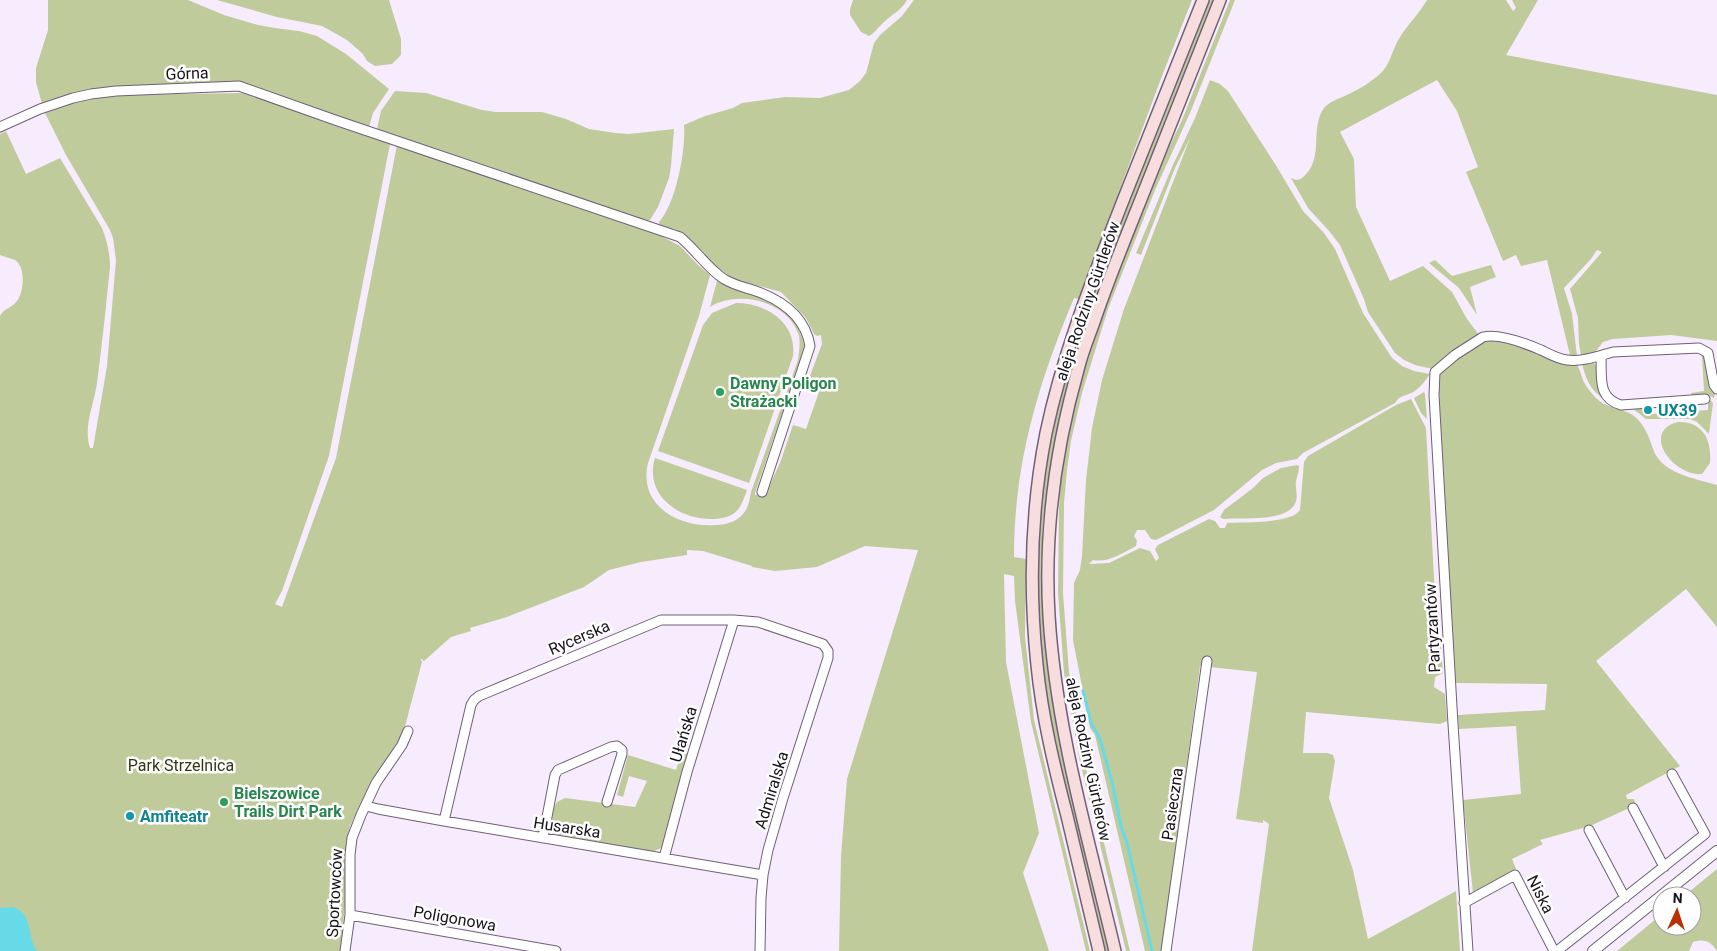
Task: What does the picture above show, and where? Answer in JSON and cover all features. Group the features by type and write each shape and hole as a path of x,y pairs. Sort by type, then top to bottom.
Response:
{"main road":[{"name":"aleja Rodziny Gürtlerów","path":"1099,951 1056,774 1037,666 1033,614 1033,549 1037,494 1046,434 1064,361 1093,277 1203,0"},
{"name":"aleja Rodziny Gürtlerów","path":"1115,951 1063,732 1052,664 1048,614 1048,548 1053,493 1064,426 1079,363 1108,281 1220,0"}],"street":[{"name":"Górna","path":"0,127 40,109 91,94 116,91 239,86 680,237 722,278 733,284 769,296 788,307 795,314 808,336 810,346 762,492"},
{"name":"Partyzantów","path":"1468,951 1434,384 1435,372 1455,355 1484,337 1491,336 1506,338 1565,360 1601,357"},
{"path":"1705,399 1621,405 1614,403 1602,388 1601,357 1613,352 1668,348 1702,348 1708,353 1710,358 1714,385 1717,389"},
{"name":"Rycerska","path":"444,821 471,705 479,696 655,621 666,619 734,620 768,625 823,644"},
{"name":"Ułańska","path":"664,858 687,772 734,620"},
{"name":"Admiralska","path":"760,951 763,875 783,798 828,658 828,652 823,644"},
{"name":"Pasieczna","path":"1166,951 1207,661"},
{"name":"Sportowców","path":"345,951 350,915 350,855 352,838 360,815 376,783 402,745 408,731"},
{"path":"543,838 555,775 558,770 602,750 617,746 622,750 622,754 607,802"},
{"name":"Niska","path":"1464,902 1515,875 1556,951 1705,834 1672,774"},
{"name":"Husarska","path":"366,806 763,875"},
{"path":"1633,808 1664,867"},
{"path":"1589,830 1625,898"},
{"path":"1593,951 1717,851"},
{"name":"Poligonowa","path":"350,915 556,951"}],"green space":[{"path":"48,0 188,0 224,15 258,25 299,31 317,36 346,54 389,89 373,113 369,127 240,82 102,88 70,94 42,104 36,82 36,68 48,30"},
{"path":"217,0 389,0 401,39 401,55 392,64 375,66 367,61 363,54 347,40 322,26 277,17"},
{"path":"853,0 907,0 899,10 869,36 861,32 850,15"},
{"name":"Park Strzelnica","path":"914,0 1192,0 1079,299 1074,298 1049,362 1030,424 1018,489 1014,557 1026,559 1025,637 1034,720 1090,951 1086,951 1031,722 1015,601 1014,576 1004,574 1006,662 1039,833 1023,873 1049,951 839,951 841,856 847,779 918,550 865,546 817,567 775,571 752,567 703,551 687,550 687,555 641,562 609,570 584,587 507,617 470,628 471,631 451,637 424,661 420,658 422,662 399,744 369,786 350,826 346,846 345,905 340,951 0,951 0,316 17,301 23,280 19,263 0,255 0,134 6,131 26,174 60,158 102,228 107,242 110,267 97,383 88,424 90,448 93,448 107,366 116,260 110,230 66,155 45,113 74,102 110,95 246,93 390,144 329,456 282,591 275,604 282,607 336,458 397,145 659,235 680,246 710,275 699,316 648,463 646,478 649,491 655,502 675,518 702,525 726,524 739,518 747,508 798,360 800,343 798,333 792,322 783,313 760,301 733,299 710,307 717,281 761,297 779,306 798,328 805,348 755,495 766,493 780,463 793,425 806,429 821,386 808,381 822,344 821,335 817,336 814,334 806,318 781,292 734,279 713,264 682,234 675,229 660,226 659,222 670,202 679,176 684,125 742,103 785,97 820,98 849,90 866,73 874,43 880,35 902,16"},
{"path":"1208,0 1213,0 1090,315 1068,384 1053,459 1044,617 1050,681 1063,757 1110,951 1104,951 1057,755 1044,676 1038,595 1041,513 1053,432 1072,353 1102,269"},
{"path":"1230,0 1235,0 1190,113 1155,190 1108,309 1082,393 1071,441 1067,470 1064,503 1063,593 1069,672 1083,756 1130,951 1126,951 1080,762 1064,673 1058,593 1059,507 1062,469 1069,426 1082,372 1102,311 1158,170 1182,120"},
{"path":"1427,0 1506,0 1513,11 1516,8 1512,0 1538,0 1506,55 1717,95 1717,341 1671,335 1613,339 1603,342 1592,354 1581,355 1578,318 1570,289 1602,252 1597,250 1564,288 1572,314 1577,356 1570,355 1547,260 1521,266 1516,255 1503,261 1466,172 1478,167 1457,111 1437,80 1340,132 1354,159 1356,207 1390,281 1423,266 1452,292 1467,319 1479,335 1433,369 1415,365 1395,353 1368,312 1340,245 1308,208 1291,178 1301,179 1313,164 1317,129 1324,108 1331,102 1362,87 1384,70 1400,37"},
{"path":"1210,80 1220,84 1228,91 1303,211 1324,233 1335,249 1363,313 1392,358 1402,366 1414,371 1430,374 1413,392 1399,398 1395,403 1303,453 1297,459 1276,463 1262,470 1214,510 1156,540 1151,539 1145,530 1137,530 1134,536 1137,541 1136,546 1115,557 1099,561 1093,560 1089,564 1109,563 1140,548 1150,551 1156,561 1159,558 1155,549 1158,545 1209,519 1215,521 1220,528 1225,528 1227,523 1277,520 1295,515 1300,510 1304,462 1308,456 1396,405 1411,399 1426,428 1435,597 1437,597 1443,673 1435,677 1434,687 1445,694 1447,721 1440,724 1306,712 1303,753 1327,753 1333,755 1335,761 1329,798 1353,870 1368,939 1456,891 1460,951 1252,951 1269,824 1263,820 1263,823 1236,819 1257,672 1200,666 1162,951 1145,951 1095,735 1090,728 1073,640 1074,583 1080,570 1082,556 1086,480 1092,428 1102,380 1124,309 1190,138 1175,168 1141,255 1136,253"},
{"path":"395,91 426,93 482,110 496,112 542,112 566,119 589,129 615,133 629,134 674,129 669,178 658,207 650,220 645,221 377,129 381,111"},
{"path":"1435,260 1452,276 1491,265 1496,277 1470,287 1477,315 1459,288 1429,263"},
{"path":"736,303 759,307 778,317 790,334 793,344 793,356 749,483 658,451 703,325 712,313"},
{"path":"1487,336 1573,361 1576,363 1586,386 1594,396 1604,404 1629,413 1641,423 1657,457 1664,464 1680,474 1717,485 1717,627 1686,589 1596,661 1680,766 1626,795 1627,799 1634,799 1636,805 1590,826 1540,840 1543,844 1512,859 1516,869 1473,893 1463,800 1521,794 1516,726 1459,729 1458,715 1545,710 1547,684 1456,683 1439,476 1435,372"},
{"path":"1689,352 1700,352 1704,357 1715,394 1714,398 1708,395 1692,396 1691,393 1704,391 1702,357 1700,353"},
{"path":"1594,363 1597,366 1602,398 1591,387 1587,379 1582,364"},
{"path":"1424,392 1427,419 1421,413 1414,398"},
{"path":"1708,398 1713,403 1709,434 1697,422 1690,419 1646,419 1632,408 1646,407 1646,414 1708,410"},
{"path":"1678,422 1700,428 1707,440 1710,463 1702,474 1691,473 1681,468 1665,453 1661,443 1662,434 1667,427"},
{"path":"655,458 747,490 740,506 731,515 714,519 686,515 675,509 666,502 654,483"},
{"path":"1297,465 1299,470 1296,484 1297,499 1292,508 1285,513 1264,518 1223,519 1220,517 1224,510 1263,478 1281,468"},
{"path":"682,752 688,754 663,846 659,849 651,852 556,835 552,831 554,807 557,802 565,798 635,807 647,781 629,776 623,797 617,795 628,755 676,770"},
{"path":"1717,869 1717,951 1710,943 1701,940 1693,942 1689,951 1617,951 1652,922 1652,936 1702,936 1702,886 1696,886"}],"water":[{"path":"13,907 20,910 27,920 37,951 0,951 0,908"}],"waterway":[{"path":"1083,691 1091,723 1100,739 1112,782 1152,951"}],"place":[{"name":"Dawny Poligon Strażacki","path":"720,392"},
{"name":"UX39","path":"1648,410"},
{"name":"Bielszowice Trails Dirt Park","path":"224,802"},
{"name":"Amfiteatr","path":"130,816"}]}
